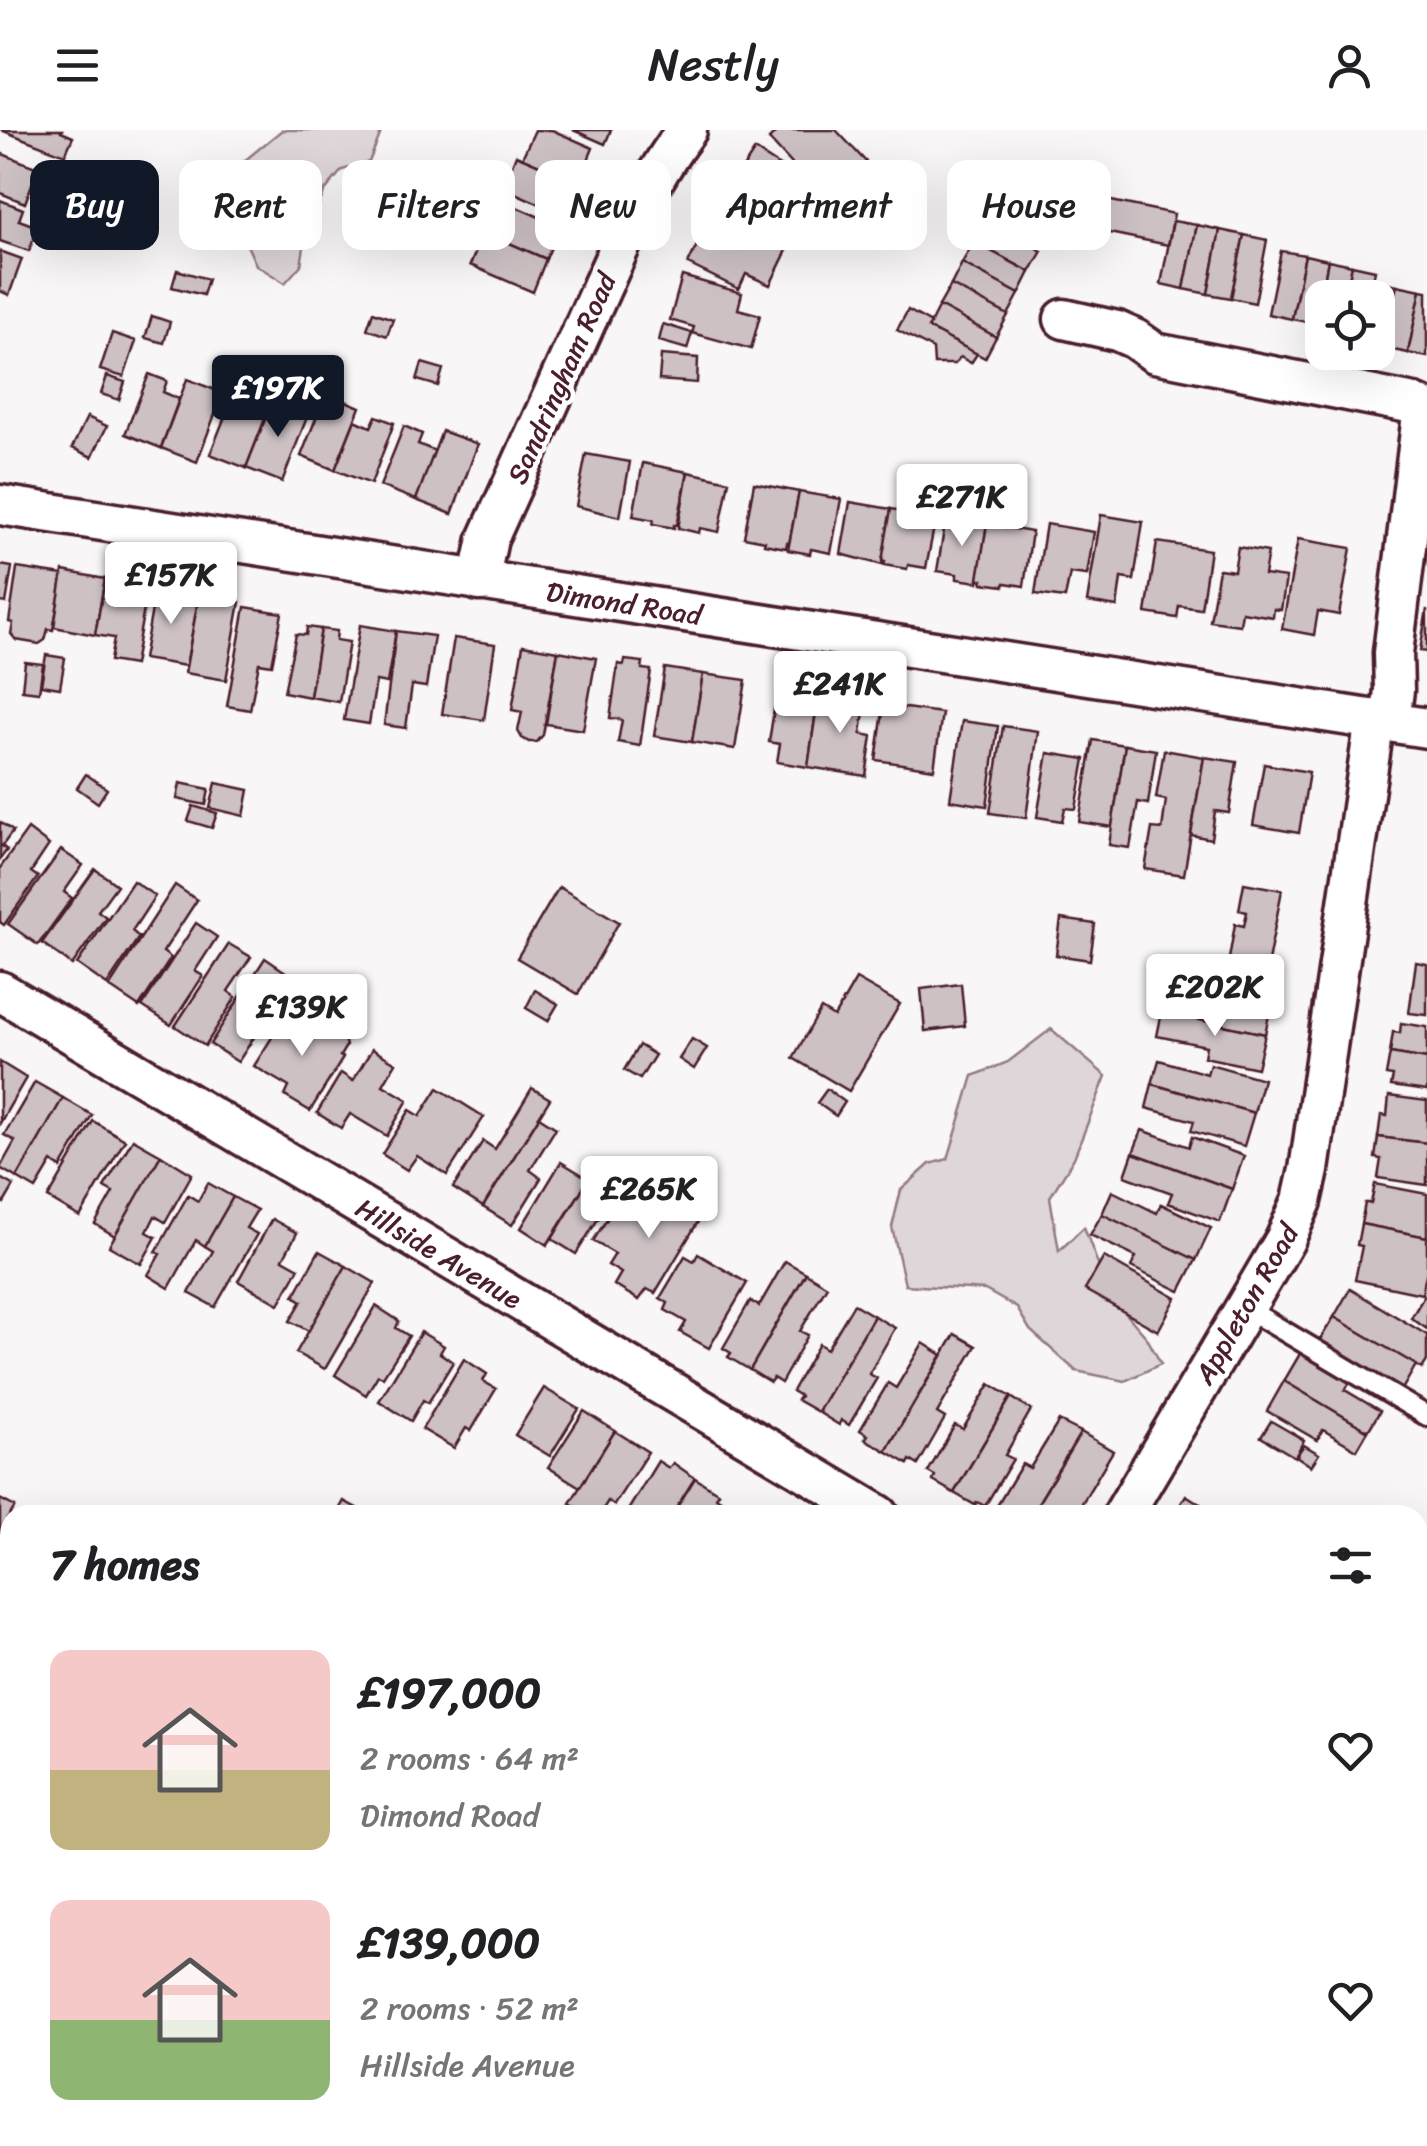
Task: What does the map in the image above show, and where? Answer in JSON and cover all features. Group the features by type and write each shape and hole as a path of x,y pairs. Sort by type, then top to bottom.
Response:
{"street":[{"name":"Sandringham Road","path":"479,580 488,539 622,242 644,195 686,130"},
{"name":"Appleton Road","path":"1064,319 1117,331 1156,353 1414,404 1421,407 1422,415 1392,652 1397,723 1302,1200 1245,1308 1129,1505"},
{"name":"Dimond Road","path":"0,505 1397,723"},
{"name":"Hillside Avenue","path":"0,990 862,1505"}],"lane":[{"path":"1245,1308 1427,1416"}],"shaded area":[{"path":"282,130 382,130 370,160 342,160 342,170 322,197 322,160 245,160"},
{"path":"249,250 304,250 301,265 285,283 256,265"},
{"path":"1051,1029 1106,1076 1074,1158 1050,1197 1059,1251 1084,1227 1109,1294 1147,1338 1161,1364 1125,1381 1076,1371 1030,1330 1017,1308 985,1290 905,1285 892,1227 901,1190 930,1164 948,1159 973,1076 1008,1062"}],"building":[{"path":"1,130 62,130 73,137 65,155"},
{"path":"535,130 552,130 593,148 588,160 535,160 535,163 522,158"},
{"path":"573,130 611,130 605,144"},
{"path":"778,130 836,130 864,160 788,160 769,139"},
{"path":"755,150 770,160 748,160"},
{"path":"0,153 30,165 30,190 25,203 0,193"},
{"path":"516,155 535,163 535,202 515,193"},
{"path":"0,200 23,209 19,220 30,224 30,248 0,241"},
{"path":"1111,201 1174,214 1168,245 1111,233"},
{"path":"515,206 535,215 535,250 550,250 546,259 515,246"},
{"path":"1173,221 1197,225 1184,289 1161,284"},
{"path":"1197,225 1220,230 1208,294 1184,289"},
{"path":"1220,230 1244,235 1231,298 1208,294"},
{"path":"1244,235 1267,240 1255,303 1231,298"},
{"path":"515,246 546,259 533,292 470,265 476,250 515,250"},
{"path":"695,250 787,250 770,285 746,274 739,289 688,264"},
{"path":"969,250 989,250 1030,272 1019,294 962,263"},
{"path":"989,250 1042,251 1030,272"},
{"path":"0,251 22,259 9,295 0,291"},
{"path":"1281,251 1305,255 1292,319 1268,314"},
{"path":"1305,255 1328,260 1324,280 1305,280 1305,322 1292,319"},
{"path":"1328,260 1352,265 1349,280 1324,280"},
{"path":"962,263 1019,294 1008,315 951,285"},
{"path":"1352,265 1375,270 1373,280 1349,280"},
{"path":"177,270 208,279 203,295 172,287"},
{"path":"682,276 742,293 738,309 760,315 751,349 692,333 694,327 670,320"},
{"path":"951,285 1008,315 996,337 939,306"},
{"path":"1397,285 1421,290 1408,353 1395,350"},
{"path":"1421,290 1427,291 1427,357 1408,353"},
{"path":"939,306 996,337 985,358 928,328"},
{"path":"908,310 931,323 928,328 977,354 971,363 960,357 955,364 934,364 933,349 897,330"},
{"path":"373,312 393,319 387,336 367,329"},
{"path":"152,316 170,322 164,343 145,338"},
{"path":"663,324 692,333 687,349 659,341"},
{"path":"112,333 136,341 124,377 100,370"},
{"path":"661,355 698,358 697,383 659,380"},
{"path":"422,363 443,369 438,386 417,380"},
{"path":"149,374 167,381 163,392 179,399 161,448 125,434"},
{"path":"107,376 125,382 119,400 101,394"},
{"path":"187,379 223,393 197,462 161,448"},
{"path":"326,393 360,407 335,470 301,456"},
{"path":"234,394 253,401 248,412 265,419 246,468 210,454"},
{"path":"273,399 309,412 282,482 246,468"},
{"path":"376,416 394,423 371,484 335,470 355,420 371,427"},
{"path":"87,417 107,426 92,457 72,448"},
{"path":"404,426 422,434 418,444 435,451 416,500 380,486"},
{"path":"442,431 478,444 452,514 416,500"},
{"path":"586,454 630,462 620,517 576,506"},
{"path":"643,463 688,472 674,528 633,516"},
{"path":"688,472 729,481 719,532 678,528"},
{"path":"754,483 799,492 786,548 744,537"},
{"path":"799,492 841,499 831,553 788,550"},
{"path":"850,502 891,509 882,565 841,554"},
{"path":"891,509 936,517 926,568 884,565"},
{"path":"1101,515 1143,522 1134,580 1121,578 1117,607 1087,602"},
{"path":"946,518 987,524 978,582 937,571"},
{"path":"987,524 1032,532 1024,586 982,583 978,579"},
{"path":"1046,524 1094,532 1087,575 1070,573 1065,598 1035,594"},
{"path":"1298,539 1351,548 1339,615 1318,611 1314,635 1282,629"},
{"path":"1157,542 1210,550 1201,609 1179,606 1177,618 1146,613"},
{"path":"1238,547 1268,552 1264,575 1286,578 1281,610 1274,609 1273,617 1242,612 1240,625 1210,621 1219,569 1234,571"},
{"path":"0,565 12,567 6,603 0,602"},
{"path":"17,568 63,575 53,630 48,629 45,640 39,644 16,640 11,634 13,623 9,622"},
{"path":"63,571 105,579 95,635 54,627"},
{"path":"105,579 148,586 134,665 110,661 114,638 95,635"},
{"path":"156,587 199,595 186,666 143,659"},
{"path":"199,595 240,602 226,680 185,673"},
{"path":"245,607 282,613 272,665 259,663 250,710 227,706"},
{"path":"1427,609 1427,652 1420,651"},
{"path":"360,625 396,631 387,683 376,681 369,724 344,720"},
{"path":"307,627 321,629 310,697 284,692 296,634 306,635"},
{"path":"321,629 337,631 336,640 349,642 339,702 310,697"},
{"path":"396,631 434,636 426,687 412,685 406,728 384,725"},
{"path":"454,638 495,644 484,720 442,714"},
{"path":"523,645 558,651 543,735 537,742 522,738 518,731 522,712 512,710"},
{"path":"558,651 596,658 583,730 546,724"},
{"path":"46,655 65,658 60,688 41,685"},
{"path":"625,660 643,662 642,669 651,670 640,746 618,742 622,720 610,718 618,664 624,665"},
{"path":"25,662 43,664 39,692 22,690"},
{"path":"665,668 703,674 692,742 654,736"},
{"path":"703,674 746,680 735,749 692,742"},
{"path":"798,688 819,691 808,767 777,762 780,744 769,742 777,690 797,693"},
{"path":"819,691 847,695 846,700 865,703 861,734 872,736 866,776 808,767"},
{"path":"884,705 942,713 934,769 876,760"},
{"path":"962,721 998,726 987,806 950,800"},
{"path":"1003,726 1038,731 1026,818 990,813"},
{"path":"1093,740 1125,745 1112,827 1079,822"},
{"path":"1125,745 1156,750 1148,804 1138,802 1130,848 1109,845"},
{"path":"1164,750 1204,757 1184,875 1145,869 1152,828 1162,829 1166,800 1156,798"},
{"path":"1048,753 1085,759 1076,809 1065,808 1062,821 1037,817"},
{"path":"1204,757 1237,762 1229,813 1215,811 1211,839 1191,835"},
{"path":"1264,764 1309,772 1299,833 1253,825"},
{"path":"86,774 107,789 98,803 77,788"},
{"path":"180,783 209,789 206,805 177,799"},
{"path":"216,783 249,790 244,816 210,808"},
{"path":"193,806 217,813 212,828 188,821"},
{"path":"0,822 13,831 2,846 7,850 0,859"},
{"path":"28,829 49,845 31,872 38,877 4,925 0,922 0,868"},
{"path":"61,850 83,865 64,892 72,898 38,945 8,924"},
{"path":"95,869 117,885 98,911 106,917 72,965 42,943"},
{"path":"133,881 155,896 132,931 139,937 107,985 77,964"},
{"path":"1244,883 1282,890 1267,967 1276,968 1272,990 1225,982 1235,924 1244,926 1247,912 1239,910"},
{"path":"175,885 197,900 163,952 171,958 139,1007 109,987"},
{"path":"559,887 619,922 578,994 517,958"},
{"path":"1061,919 1095,924 1090,960 1056,955"},
{"path":"196,923 217,937 195,971 203,976 171,1025 142,1006"},
{"path":"229,944 251,957 228,991 236,997 205,1046 175,1026"},
{"path":"265,958 293,977 238,1062 210,1044"},
{"path":"1416,962 1427,964 1427,1015 1409,1013"},
{"path":"856,979 900,1004 849,1091 793,1058 821,1009 834,1017"},
{"path":"961,984 965,1026 925,1031 921,989"},
{"path":"1167,988 1216,998 1218,988 1272,1000 1265,1034 1162,1012"},
{"path":"535,990 558,1004 548,1021 526,1008"},
{"path":"1162,1012 1265,1034 1257,1068 1204,1057 1206,1046 1157,1036"},
{"path":"302,1016 344,1038 346,1046 340,1056 343,1058 310,1111 285,1096 289,1087 254,1066 284,1018 295,1025"},
{"path":"1401,1023 1427,1027 1427,1059 1390,1053 1393,1032 1400,1033"},
{"path":"692,1039 707,1048 694,1069 679,1059"},
{"path":"639,1045 655,1055 640,1079 624,1070"},
{"path":"372,1049 396,1063 383,1085 408,1100 387,1136 350,1114 341,1128 317,1113 341,1073 353,1081"},
{"path":"1390,1053 1427,1059 1427,1091 1391,1086 1393,1076 1386,1075"},
{"path":"1159,1060 1207,1074 1210,1064 1263,1079 1254,1113 1152,1084"},
{"path":"0,1062 26,1078 0,1123"},
{"path":"35,1082 63,1098 17,1178 0,1168 15,1141 4,1135"},
{"path":"1152,1084 1254,1113 1244,1146 1191,1131 1194,1121 1146,1108"},
{"path":"438,1088 484,1117 447,1175 417,1156 407,1170 382,1154 410,1110 420,1116"},
{"path":"532,1088 550,1099 483,1207 453,1188 483,1141 495,1149"},
{"path":"827,1089 845,1102 836,1116 817,1103"},
{"path":"1389,1096 1427,1101 1427,1143 1378,1137 1381,1115 1387,1116"},
{"path":"63,1098 92,1115 61,1168 52,1162 36,1189 17,1178"},
{"path":"539,1117 556,1128 530,1170 541,1178 512,1225 483,1207"},
{"path":"93,1121 125,1140 80,1217 48,1198"},
{"path":"1142,1130 1189,1147 1192,1137 1244,1156 1232,1189 1133,1153"},
{"path":"1378,1137 1427,1143 1427,1185 1378,1178"},
{"path":"133,1139 161,1155 115,1236 95,1224 113,1192 104,1187"},
{"path":"1133,1153 1232,1189 1220,1222 1168,1203 1172,1193 1125,1176"},
{"path":"161,1155 192,1174 165,1222 155,1216 147,1232 156,1237 141,1264 109,1246"},
{"path":"561,1162 589,1179 547,1245 521,1228"},
{"path":"592,1173 617,1189 576,1254 552,1239"},
{"path":"0,1178 14,1186 4,1203 0,1201"},
{"path":"208,1183 233,1197 205,1246 196,1240 169,1288 148,1275 160,1254 156,1252 188,1195 198,1201"},
{"path":"680,1184 710,1202 655,1293 647,1289 639,1300 614,1285 621,1273 608,1265 615,1254 593,1241 619,1200 657,1223"},
{"path":"1375,1184 1427,1194 1427,1237 1361,1224 1365,1203 1371,1203"},
{"path":"1112,1191 1157,1213 1161,1204 1211,1228 1196,1260 1102,1214"},
{"path":"233,1197 257,1210 246,1228 257,1234 215,1307 189,1293 213,1251 205,1246"},
{"path":"1102,1214 1196,1260 1180,1291 1131,1267 1136,1257 1090,1235"},
{"path":"272,1219 297,1233 283,1259 299,1268 279,1304 238,1281"},
{"path":"1361,1224 1427,1237 1422,1294 1355,1280 1362,1246 1357,1245"},
{"path":"319,1251 346,1266 309,1331 290,1321 302,1301 294,1296"},
{"path":"698,1254 747,1283 709,1348 680,1332 686,1322 665,1310 668,1303 660,1298 685,1256 694,1261"},
{"path":"1104,1257 1176,1298 1158,1331 1085,1290"},
{"path":"785,1261 806,1273 750,1370 728,1357 731,1353 723,1348 750,1301 759,1306"},
{"path":"346,1266 375,1283 325,1369 296,1353"},
{"path":"806,1273 827,1286 800,1331 808,1335 781,1383 773,1378 770,1382 750,1370"},
{"path":"1350,1289 1427,1335 1427,1361 1422,1369 1334,1317"},
{"path":"1427,1294 1427,1329 1411,1318"},
{"path":"854,1304 874,1316 818,1412 797,1400 800,1396 792,1391 819,1344 827,1349"},
{"path":"376,1306 399,1321 396,1328 409,1336 383,1377 378,1375 366,1395 335,1375"},
{"path":"874,1316 895,1328 869,1374 877,1378 849,1425 841,1420 839,1425 818,1412"},
{"path":"1334,1317 1416,1365 1400,1393 1317,1344"},
{"path":"421,1332 444,1346 440,1353 453,1362 428,1403 423,1400 411,1421 379,1401"},
{"path":"955,1334 976,1346 937,1413 945,1418 918,1465 910,1460 908,1464 886,1451"},
{"path":"923,1343 942,1355 886,1451 865,1439 868,1435 860,1430 888,1383 896,1388"},
{"path":"1301,1352 1351,1381 1345,1390 1380,1411 1368,1431 1284,1381"},
{"path":"464,1359 487,1374 483,1381 496,1389 471,1431 466,1428 454,1448 422,1429"},
{"path":"1284,1381 1368,1431 1357,1450 1323,1430 1317,1440 1267,1411"},
{"path":"990,1384 1011,1397 954,1493 933,1481 935,1476 928,1472 955,1425 963,1429"},
{"path":"544,1388 579,1409 550,1456 515,1435"},
{"path":"1011,1397 1031,1410 1005,1455 1013,1459 986,1505 977,1502 975,1505 954,1493"},
{"path":"584,1411 615,1431 580,1487 548,1467"},
{"path":"1059,1421 1081,1432 1037,1505 998,1505 1022,1464 1030,1468"},
{"path":"1271,1421 1304,1440 1295,1457 1261,1437"},
{"path":"615,1431 648,1452 614,1505 608,1501 605,1505 570,1503"},
{"path":"1081,1432 1113,1451 1081,1505 1037,1505"},
{"path":"1304,1445 1319,1454 1311,1466 1296,1456"},
{"path":"658,1461 669,1468 673,1463 695,1478 678,1505 631,1505"},
{"path":"695,1478 719,1493 716,1497 727,1504 726,1505 678,1505"},
{"path":"1186,1495 1202,1505 1180,1505"}]}
